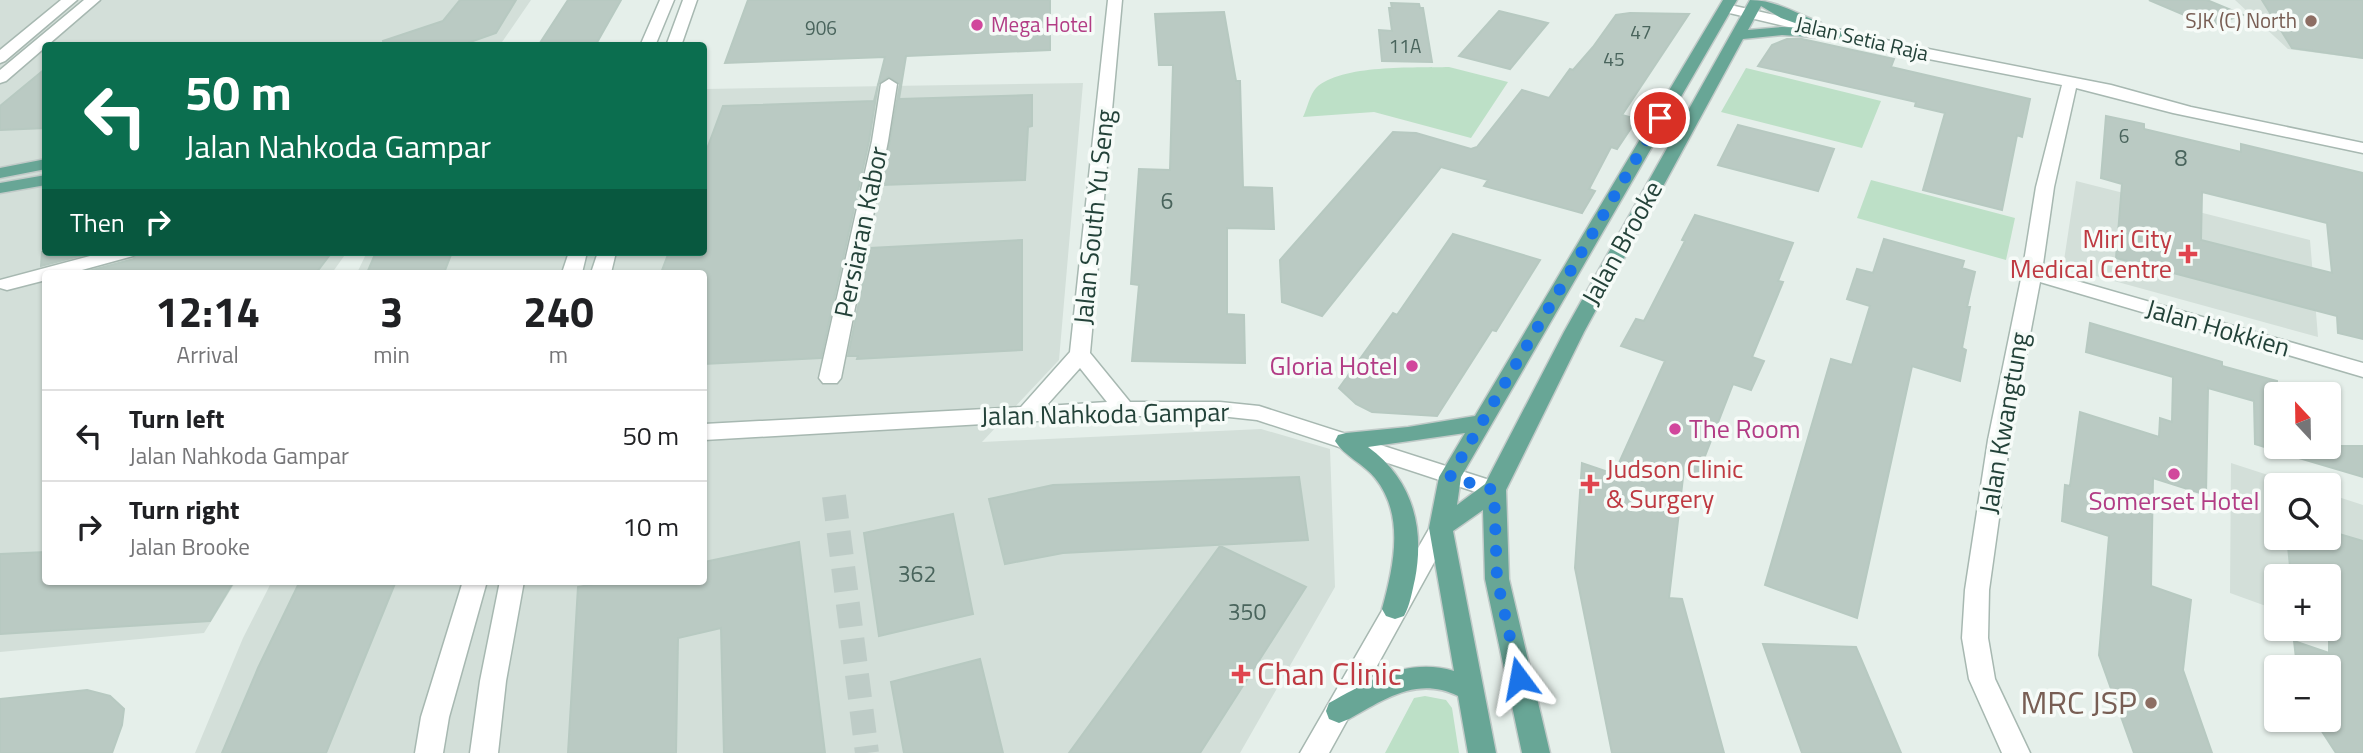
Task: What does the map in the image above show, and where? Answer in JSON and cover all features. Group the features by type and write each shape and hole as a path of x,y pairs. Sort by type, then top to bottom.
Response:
{"main road":[{"name":"Jalan Brooke","path":"1450,477 1728,4"},
{"name":"Jalan Brooke","path":"1494,490 1574,332 1756,4"},
{"path":"1737,35 1782,31 1841,35"},
{"path":"0,173 42,165"},
{"path":"0,188 42,181"},
{"path":"1346,441 1408,435 1484,422"},
{"path":"1346,441 1383,472 1405,510 1407,564 1395,610"},
{"path":"1450,477 1441,528 1482,753"},
{"path":"1441,528 1494,490"},
{"path":"1494,490 1497,579 1536,753"},
{"path":"1339,711 1410,677 1449,677 1471,690"}],"street":[{"path":"0,58 70,0"},
{"path":"43,42 93,0"},
{"path":"649,42 667,0"},
{"path":"674,42 688,5 702,0"},
{"name":"Jalan South Yu Seng","path":"1027,414 1080,354 1115,0"},
{"name":"Jalan Setia Raja","path":"1728,4 1756,4 1841,35 2110,90 2185,110"},
{"path":"0,78 42,43"},
{"name":"Jalan Setia Raja","path":"1973,63 2068,89 2185,110 2363,148"},
{"path":"2020,71 2068,89 2110,90"},
{"name":"Persiaran Kabor","path":"830,379 880,141 889,84"},
{"name":"Jalan Kwangtung","path":"2016,753 1982,679 1975,638 1978,590 1987,511 2015,350 2032,274 2045,187 2068,89"},
{"path":"58,270 111,256"},
{"path":"7,284 42,274"},
{"name":"Jalan Hokkien","path":"2032,274 2363,370"},
{"path":"1080,354 1124,409"},
{"name":"Jalan Nahkoda Gampar","path":"707,432 1124,409 1220,409 1259,413 1494,490"},
{"path":"1314,753 1441,528"},
{"path":"429,753 435,717 474,585"},
{"path":"484,753 493,681 511,585"}],"shaded area":[{"path":"0,0 531,0 502,42 42,42 42,256 344,256 334,270 42,270 42,585 234,585 204,633 0,652"},
{"name":"SJK (C) North","path":"2235,0 2363,0 2363,59 2288,49"},
{"path":"1083,83 1059,360 982,442 1261,429 1330,449 1335,587 1240,753 195,753 243,638 270,585 707,585 707,270 358,270 365,256 707,256 707,89"},
{"name":"Miri City Medical Centre","path":"2076,181 2310,240 2318,337 2063,267"},
{"path":"2231,463 2264,474 2264,550 2341,550 2341,498 2363,505 2363,639 2341,598 2341,564 2264,564 2264,605 2230,593"}],"green space":[{"path":"1449,67 1508,82 1471,138 1374,112 1303,117 1316,88 1327,80 1360,71"},
{"path":"1746,68 1881,101 1862,148 1721,112"},
{"path":"1871,180 2015,218 2006,260 1857,218"},
{"path":"1425,696 1446,700 1452,708 1459,753 1385,753 1414,698"}],"building":[{"path":"460,0 516,0 496,33 470,42 383,42 443,21"},
{"path":"568,0 621,0 597,42 541,42"},
{"path":"748,0 1050,0 1050,50 906,56 899,99 1032,95 1032,126 1028,127 1025,180 882,185 900,84 888,77 878,84 885,57 725,63"},
{"path":"2149,0 2207,0 2243,15 2210,26"},
{"name":"SJK (C) North","path":"2262,0 2363,0 2363,58 2292,48"},
{"path":"1391,3 1419,4 1420,8 1423,8 1432,62 1382,61 1379,30 1392,31 1389,8 1392,8"},
{"path":"1499,11 1548,23 1510,69 1459,56"},
{"path":"1224,12 1236,81 1240,81 1243,187 1272,188 1274,229 1227,228 1227,314 1244,315 1245,363 1132,361 1139,285 1131,284 1139,169 1170,170 1173,65 1159,65 1155,14"},
{"path":"1689,14 1622,115 1637,119 1617,149 1611,147 1589,189 1595,191 1582,213 1484,186 1488,180 1441,167 1322,316 1282,302 1280,260 1393,132 1416,133 1471,149 1477,147 1522,90 1549,98 1570,69 1573,70 1593,47 1616,15"},
{"path":"1787,39 1802,39 1894,59 1891,67 2030,99 2022,137 2017,135 2002,210 1923,190 1945,113 1915,106 1916,102 1758,66 1772,45"},
{"path":"42,71 42,128 0,130 0,106"},
{"path":"878,87 869,141 821,358 707,364 707,270 662,270 667,256 707,256 707,149 723,106 874,101"},
{"path":"2106,116 2144,124 2144,129 2241,152 2241,144 2363,173 2363,339 2338,333 2337,316 2116,258 2122,184 2101,178","holes":["2202,192 2327,223 2332,273 2201,240"]},
{"path":"1738,125 1834,149 1818,191 1718,165"},
{"path":"1695,215 1793,243 1778,281 1783,282 1752,357 1764,361 1751,390 1733,384 1698,474 1684,469 1669,598 1682,599 1724,753 1612,753 1575,568 1582,463 1614,474 1665,361 1621,346 1636,319 1644,321 1685,241 1682,240"},
{"path":"1453,234 1540,260 1496,331 1492,330 1437,416 1372,412 1356,404 1339,388 1393,313 1397,315"},
{"path":"1884,239 1964,261 1962,268 1975,272 1967,307 1970,307 1962,348 1966,350 1960,381 1912,366 1857,618 1765,585 1831,359 1852,365 1870,306 1847,299 1857,269 1873,273"},
{"path":"1022,240 1022,350 857,359 858,356 848,356 870,248"},
{"path":"42,252 42,256 80,256 41,266"},
{"path":"135,256 329,256 318,270 92,270 134,259"},
{"path":"374,256 450,256 445,270 368,270"},
{"path":"2090,323 2277,381 2264,382 2264,447 2255,444 2254,401 2208,388 2206,495 2153,478 2151,586 2191,600 2183,670 2212,753 2134,753 2099,655 2109,536 2062,521 2065,485 2070,486 2080,412 2159,437 2160,418 2172,422 2173,377 2086,352"},
{"path":"2342,446 2363,446 2363,477 2303,459 2341,459"},
{"path":"1299,477 1308,540 1063,553 1005,564 989,499 1053,485"},
{"path":"953,514 973,614 879,636 864,533"},
{"path":"2341,535 2363,541 2363,753 2336,753 2322,732 2341,732 2341,655 2296,655 2294,641 2329,653 2329,641 2341,641 2341,564 2290,564 2288,550 2341,550"},
{"path":"799,542 825,753 724,753 721,628 678,638 676,753 568,753 578,587 707,585 707,561"},
{"path":"1220,546 1306,587 1200,753 1069,753"},
{"path":"42,552 42,585 232,585 210,621 0,634 0,554"},
{"path":"298,585 394,585 326,753 222,753 258,668"},
{"path":"1763,644 1856,647 1901,753 1802,753"},
{"path":"980,659 1003,753 904,753 891,682"},
{"path":"87,690 110,696 124,709 122,725 112,753 0,753 0,699"}],"tunnel":[{"path":"834,496 867,753"}],"place":[{"name":"SJK (C) North","path":"2311,21"},
{"name":"Mega Hotel","path":"977,25"},
{"name":"Miri City Medical Centre","path":"2188,254"},
{"name":"Gloria Hotel","path":"1412,366"},
{"name":"The Room","path":"1675,429"},
{"name":"Somerset Hotel","path":"2174,474"},
{"name":"Judson Clinic & Surgery","path":"1590,484"},
{"name":"Chan Clinic","path":"1241,674"},
{"name":"MRC JSP","path":"2151,703"}],"route":[{"path":"1519,678 1497,579 1494,490 1450,477 1660,118"}]}
